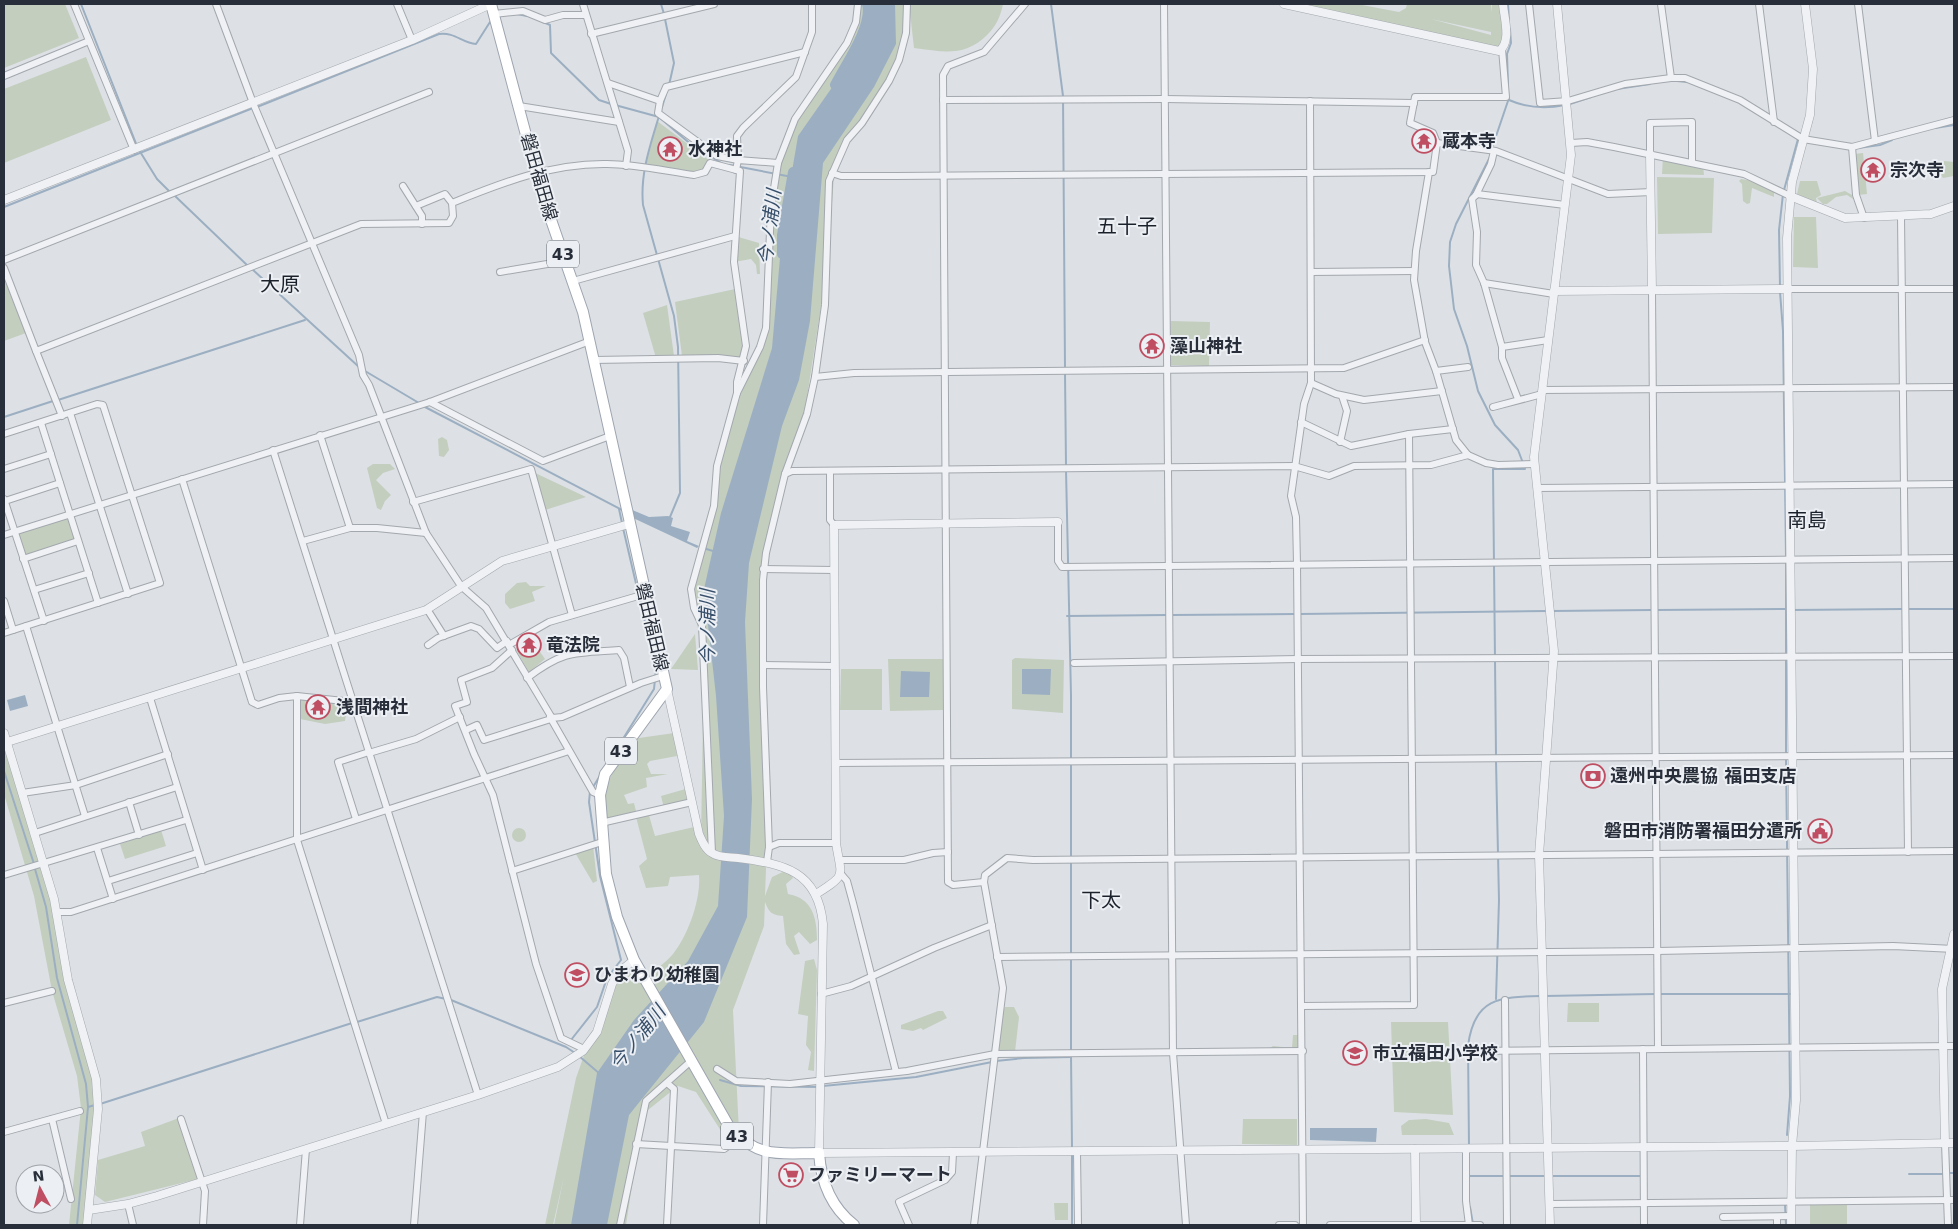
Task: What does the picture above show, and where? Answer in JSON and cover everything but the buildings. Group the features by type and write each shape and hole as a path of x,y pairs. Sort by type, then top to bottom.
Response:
{"main road":[{"name":"磐田福田線","path":"492,7 536,172 573,281 590,341 667,689 605,774 600,795 602,842 609,889 634,960 731,1130 752,1148 767,1152 819,1153"},
{"path":"819,1153 823,1183 844,1222 854,1225"}],"street":[{"path":"74,4 88,41 138,149"},
{"path":"216,4 254,102 359,355 363,375 381,416 426,533 461,586 486,608 593,792 600,795"},
{"path":"397,4 412,40"},
{"path":"584,4 591,34 628,151 626,166"},
{"path":"591,34 714,4"},
{"path":"736,170 738,160 737,136 757,112 796,77 812,32 812,4"},
{"path":"737,393 756,355 766,328 771,207 778,162 795,119 847,42 856,22 858,4"},
{"path":"767,862 769,847 763,665 763,568 785,474 806,414 815,376 825,305 829,181 847,140 862,123 889,81 899,60 906,33 907,4"},
{"path":"984,882 953,885 948,882 942,75 948,66 984,52 1025,4"},
{"path":"1164,4 1172,1053 1186,1225"},
{"path":"1284,4 1499,51 1502,49"},
{"path":"832,173 841,176 943,176 1433,172 1437,143 1433,134 1410,122 1416,97 1506,97 1502,49 1506,40 1503,4"},
{"path":"1529,4 1540,103 1568,100 1625,84 1685,78 1740,100 1803,140 1852,149 1954,120"},
{"path":"1550,1225 1539,855 1554,639 1535,464 1571,143 1557,4 1562,4"},
{"path":"1661,4 1671,78"},
{"path":"1759,4 1774,122"},
{"path":"1777,1225 1784,1216 1791,1201 1792,1146 1796,1100 1792,560 1786,238 1790,196 1810,115 1813,69 1805,4"},
{"path":"1858,4 1875,141"},
{"path":"4,200 138,149 492,7 523,11 546,20 563,15 586,15"},
{"path":"4,76 88,41"},
{"path":"778,162 738,160 717,156 660,114 660,101 668,86 805,52"},
{"path":"608,84 660,101"},
{"path":"4,260 429,92"},
{"path":"943,100 1165,99 1414,103"},
{"path":"1303,1225 1304,1149 1298,564 1296,517 1291,496 1304,404 1311,383 1310,101"},
{"path":"519,106 620,122"},
{"path":"1658,1049 1650,123 1692,122 1692,163"},
{"path":"1571,143 1587,142 1744,174 1837,216 1864,218 1931,214 1954,206"},
{"path":"1437,143 1494,150 1608,194 1651,192"},
{"path":"1852,149 1856,195 1864,218"},
{"path":"1494,150 1491,164 1476,195 1472,198 1477,232 1475,259 1502,347 1502,358 1518,399"},
{"path":"452,203 547,169 604,164 694,175 705,172 710,164 740,171 734,262 746,346 737,393 717,466 714,506 691,589 694,608 702,625 715,854"},
{"path":"1429,172 1414,272 1425,340 1453,429 1460,447 1468,455 1486,463 1498,465 1535,464"},
{"path":"403,186 422,216 422,224"},
{"path":"36,351 361,224 449,223 453,216 452,203 444,194 416,206"},
{"path":"1476,195 1565,204"},
{"path":"1901,216 1908,852"},
{"path":"573,281 735,236"},
{"path":"500,272 566,261"},
{"path":"4,268 62,416"},
{"path":"1310,272 1414,272"},
{"path":"1484,284 1554,292 1954,289"},
{"path":"815,376 854,373 1344,368 1425,340"},
{"path":"1502,347 1548,340"},
{"path":"4,535 430,402 590,341"},
{"path":"593,360 718,358 744,361"},
{"path":"1436,371 1468,368"},
{"path":"1311,383 1342,396 1364,400 1442,391"},
{"path":"1493,407 1542,392 1954,386"},
{"path":"1340,442 1347,411 1342,396"},
{"path":"430,402 543,461 610,436"},
{"path":"4,434 97,404 103,405 160,583 4,634"},
{"path":"70,413 128,594"},
{"path":"1301,422 1320,429 1340,442 1351,446 1409,434 1453,429"},
{"path":"41,423 98,603"},
{"path":"1302,1006 1414,1005 1409,434"},
{"path":"320,436 350,528"},
{"path":"273,450 478,1095"},
{"path":"4,469 51,454"},
{"path":"785,474 792,471 1294,466 1329,476 1354,466 1431,465 1468,455"},
{"path":"413,502 531,469 572,615"},
{"path":"816,894 838,881 841,874 836,843 834,525 830,520 830,471"},
{"path":"182,479 252,702 258,705 279,698 297,696 353,702"},
{"path":"44,620 4,500 60,483"},
{"path":"1537,488 1954,484"},
{"path":"5,743 427,609 502,561 553,546 627,515"},
{"path":"834,525 946,523 957,525 1058,522 1058,561 1062,567 1954,558"},
{"path":"302,541 350,528 377,528 426,533"},
{"path":"23,559 78,541"},
{"path":"763,568 834,570"},
{"path":"34,590 89,573"},
{"path":"428,645 444,636 471,626 479,629 497,648 509,645 541,625 645,594"},
{"path":"4,601 13,630"},
{"path":"427,609 444,636"},
{"path":"26,626 85,816"},
{"path":"509,645 492,668 461,680 467,702 455,706 493,795 536,964 561,1038 584,1049"},
{"path":"527,678 548,662 564,654 619,650 624,658 630,687"},
{"path":"1074,663 1298,659 1655,659 1954,656"},
{"path":"763,665 835,666"},
{"path":"466,730 477,725 484,740 550,717 562,717 630,687 663,676"},
{"path":"667,689 699,834 705,846 715,854 786,867 797,873 816,894 820,903 823,924 819,1153 1792,1146 1954,1143"},
{"path":"297,696 297,840 386,1124"},
{"path":"150,698 186,820 203,870"},
{"path":"356,819 338,762 416,739 460,717"},
{"path":"4,733 5,743 35,833 57,912 68,980 93,1064 98,1096 87,1225"},
{"path":"57,912 71,912 113,899 569,751"},
{"path":"22,793 76,785 168,754"},
{"path":"835,763 1954,755"},
{"path":"35,833 177,787"},
{"path":"129,802 139,835"},
{"path":"601,823 692,802"},
{"path":"4,875 43,865 186,820"},
{"path":"512,871 602,842"},
{"path":"769,847 779,843 836,843"},
{"path":"97,848 113,899"},
{"path":"974,1225 1003,988 984,882 985,875 1007,858 1033,860 1954,851"},
{"path":"839,860 904,860 934,853 948,852"},
{"path":"108,881 197,853"},
{"path":"841,874 847,881 896,1072"},
{"path":"821,994 848,987 934,948 992,925"},
{"path":"1948,1225 1951,1200 1946,1143 1942,989 1953,949 1954,934"},
{"path":"997,957 1795,950 1893,946 1953,949"},
{"path":"89,1210 128,1204 202,1182 478,1095 558,1067 584,1049 597,1032 612,984 619,972 634,960"},
{"path":"4,1003 52,991"},
{"path":"1505,1000 1507,1225"},
{"path":"1468,1051 1954,1046"},
{"path":"1643,1049 1644,1225"},
{"path":"716,1069 736,1081 790,1084 896,1072 995,1054 1303,1051"},
{"path":"620,1225 646,1101 691,1062"},
{"path":"763,1225 768,1082"},
{"path":"667,1083 674,1089 667,1225"},
{"path":"4,1132 80,1112"},
{"path":"414,1225 422,1112"},
{"path":"52,1119 72,1199"},
{"path":"181,1119 205,1191 203,1225"},
{"path":"636,1144 724,1149 740,1138"},
{"path":"1466,1148 1466,1201 1469,1225"},
{"path":"300,1225 306,1149"},
{"path":"1415,1149 1416,1225"},
{"path":"1077,1152 1078,1225"},
{"path":"909,1225 899,1202 948,1178 953,1168 953,1153"},
{"path":"1550,1204 1951,1200"},
{"path":"128,1204 132,1225"},
{"path":"1723,1217 1784,1216"},
{"path":"1784,1216 1791,1225"},
{"path":"1279,1225 1295,1225"},
{"path":"1330,1225 1480,1225"}],"green space":[{"path":"4,4 65,4 79,38 4,68"},
{"path":"856,4 907,4 906,33 891,76 835,164 827,267 803,423 783,480 759,579 768,817 765,896 772,877 787,870 793,878 786,884 788,894 803,900 812,910 816,924 817,940 810,944 799,932 794,936 800,954 794,955 786,944 783,916 771,912 765,902 764,926 733,1010 739,1132 723,1134 696,1092 678,1086 643,1114 626,1225 554,1225 564,1176 553,1225 545,1225 576,1078 588,1044 624,968 643,979 666,961 684,937 696,906 699,875 670,877 668,886 646,888 639,866 647,859 636,817 648,812 655,836 694,827 701,836 704,663 691,589 709,522 718,462 767,317 769,248 780,156 806,101 847,43 858,8"},
{"path":"909,4 1003,4 995,25 979,42 962,50 935,51 914,48"},
{"path":"1302,4 1357,4 1399,12 1406,8 1407,4 1491,4 1492,12 1492,4 1503,4 1503,48","holes":["1431,19 1491,32 1491,35"]},
{"path":"86,57 111,120 4,163 4,89"},
{"path":"657,121 709,160 702,170 697,172 646,165"},
{"path":"1863,153 1867,194 1858,195 1854,154"},
{"path":"1663,157 1703,165 1704,175 1662,174"},
{"path":"1944,161 1954,162 1954,176 1943,178 1940,174"},
{"path":"1657,177 1714,178 1712,233 1658,234"},
{"path":"1741,179 1754,181 1774,191 1774,197 1752,188 1750,203 1747,204 1743,201 1742,184 1739,181"},
{"path":"1800,181 1817,181 1821,195 1816,198 1817,203 1797,194"},
{"path":"1845,191 1852,195 1853,199 1847,195 1836,197 1827,204 1823,204 1817,198"},
{"path":"1794,217 1816,217 1818,268 1793,267"},
{"path":"735,236 759,243 760,274 757,274 756,265 751,259 734,262"},
{"path":"4,279 26,333 4,341"},
{"path":"735,289 745,351 741,358 682,356 675,302"},
{"path":"667,305 674,356 656,358 643,313"},
{"path":"1171,321 1210,322 1209,366 1171,365"},
{"path":"442,437 447,440 449,450 444,457 439,456 438,439"},
{"path":"373,464 390,464 395,469 383,473 376,480 391,495 385,501 381,510 377,508 367,468"},
{"path":"531,471 586,497 542,511"},
{"path":"70,514 78,539 22,556 14,532"},
{"path":"526,582 530,586 546,586 532,592 535,601 510,609 505,603 505,594 517,583"},
{"path":"695,634 698,670 671,669"},
{"path":"520,647 525,655 538,649 545,659 529,672 516,650"},
{"path":"1015,658 1064,660 1063,713 1012,709 1012,660"},
{"path":"888,659 944,659 944,710 890,711"},
{"path":"841,669 882,669 882,710 840,710"},
{"path":"297,696 351,701 354,710 346,714 345,721 325,724 300,719"},
{"path":"4,732 45,867 65,980 97,1085 87,1225 69,1225 81,1108 77,1076 52,991 34,896 4,794"},
{"path":"674,733 677,756 650,761 647,764 651,774 668,774 646,778 647,787 624,795 628,804 634,803 637,815 606,820 606,798 611,777 632,739"},
{"path":"689,788 691,802 664,808 661,796"},
{"path":"516,828 522,828 526,835 522,842 516,842 512,838 512,832"},
{"path":"161,830 166,846 125,859 120,844"},
{"path":"593,845 597,881 593,883 574,851"},
{"path":"814,959 817,970 814,1071 808,1070 811,1052 806,1045 808,1016 798,1014 805,961"},
{"path":"1568,1003 1599,1003 1599,1022 1567,1022"},
{"path":"1005,1007 1014,1007 1019,1017 1015,1052 999,1051 999,1028"},
{"path":"938,1011 943,1011 947,1018 923,1030 921,1028 913,1031 901,1029 901,1025"},
{"path":"1391,1022 1448,1022 1453,1115 1394,1112"},
{"path":"1293,1035 1298,1035 1298,1050 1269,1049 1273,1046 1292,1048"},
{"path":"179,1118 198,1179 105,1202 95,1195 98,1160 145,1146 141,1132"},
{"path":"1243,1119 1297,1119 1297,1145 1242,1144"},
{"path":"1426,1119 1449,1123 1454,1135 1402,1135 1401,1126 1409,1120"},
{"path":"1810,1200 1847,1200 1847,1225 1810,1225"},
{"path":"1054,1203 1068,1203 1068,1220 1055,1220"}],"water":[{"path":"867,4 895,4 896,44 874,87 823,163 810,321 799,380 782,426 749,563 745,622 752,799 747,917 704,1022 629,1115 607,1225 571,1225 597,1073 634,1020 688,961 718,906 724,816 716,696 704,589 721,513 772,348 783,224 798,136 840,76 854,50 863,30 868,9"},
{"path":"630,509 649,517 668,516 673,518 671,526 690,532 687,541 699,546 697,548 631,517"},
{"path":"1022,669 1051,669 1050,695 1022,694"},
{"path":"901,671 930,672 929,697 900,697"},
{"path":"25,695 28,706 10,711 7,700"},
{"path":"1310,1128 1377,1128 1376,1142 1310,1140"}],"waterway":[{"path":"81,4 137,146"},
{"path":"661,4 664,14"},
{"name":"今ノ浦川","path":"835,85 862,34 868,13 867,4"},
{"path":"1051,4 1063,96 1065,368"},
{"path":"1508,4 1509,21"},
{"path":"517,14 527,16"},
{"path":"665,19 674,63 669,85"},
{"path":"257,107 439,34 454,36 476,44 490,22"},
{"path":"543,22 550,25 551,53 599,100 611,104"},
{"path":"1508,85 1507,54 1511,43 1510,29"},
{"path":"1677,81 1687,82"},
{"path":"1617,89 1650,84"},
{"path":"662,107 666,94"},
{"path":"1570,104 1591,97"},
{"path":"1492,148 1509,98"},
{"path":"1509,100 1536,107 1565,105"},
{"path":"615,105 659,117 694,147 723,164"},
{"path":"4,207 253,108"},
{"path":"659,116 646,160 642,194 643,205 674,316 678,347 680,493 670,517"},
{"path":"1935,128 1954,125"},
{"path":"1784,190 1798,139"},
{"path":"1858,148 1880,145 1892,140"},
{"path":"139,150 157,179 170,192"},
{"path":"1490,157 1456,224 1450,242 1449,266 1454,309 1467,346 1478,391 1495,425 1518,450 1523,463"},
{"path":"730,165 792,177"},
{"name":"今ノ浦川","path":"782,254 782,235 793,172"},
{"path":"1780,287 1779,230 1783,194"},
{"path":"174,195 248,266"},
{"path":"252,269 359,367"},
{"path":"1780,292 1783,331 1786,557"},
{"path":"58,400 305,320"},
{"path":"365,371 419,403"},
{"path":"1065,373 1066,466"},
{"path":"4,417 53,401"},
{"path":"425,407 624,511"},
{"path":"1496,756 1493,469 1525,469 1524,467"},
{"path":"1066,470 1071,695 1071,1051"},
{"path":"619,509 622,523"},
{"path":"593,787 654,689 656,669 623,528"},
{"path":"703,548 713,551"},
{"path":"1786,562 1786,654"},
{"path":"1657,610 1785,609"},
{"path":"1792,610 1902,609"},
{"path":"1907,609 1954,609"},
{"path":"1552,611 1652,610"},
{"path":"1300,614 1547,611"},
{"path":"1172,615 1295,614"},
{"path":"1067,616 1167,615"},
{"path":"1786,659 1786,754"},
{"path":"1786,759 1790,1096 1787,1135"},
{"path":"1496,761 1499,900 1496,999"},
{"path":"4,771 34,864"},
{"path":"571,1040 597,1007 607,978 621,960 600,876 589,802 590,791"},
{"path":"35,869 46,907 57,978 86,1084 88,1107 77,1225"},
{"path":"1545,996 1655,994"},
{"path":"1660,994 1790,994"},
{"path":"1469,1147 1468,1046 1471,1030 1476,1018 1491,1003 1512,997 1540,996"},
{"path":"357,1022 437,997 446,999"},
{"path":"451,1000 566,1047 575,1053"},
{"path":"100,1104 352,1023"},
{"path":"1071,1055 1072,1148"},
{"path":"579,1056 600,1074"},
{"path":"996,1061 1024,1058 1071,1057"},
{"path":"823,1086 916,1077 992,1062"},
{"path":"720,1080 741,1086 819,1087"},
{"path":"88,1107 95,1105"},
{"path":"1072,1153 1072,1225"},
{"path":"1949,1173 1954,1173"},
{"path":"1909,1174 1944,1174"},
{"path":"1469,1176 1504,1176"},
{"path":"1509,1176 1546,1176"},
{"path":"1551,1176 1640,1176"},
{"path":"1785,1205 1786,1225"},
{"path":"1470,1207 1473,1224"}],"place":[{"name":"蔵本寺","path":"1424,141"},
{"name":"水神社","path":"670,149"},
{"name":"宗次寺","path":"1873,170"},
{"name":"藻山神社","path":"1152,346"},
{"name":"竜法院","path":"529,645"},
{"name":"浅間神社","path":"318,707"},
{"name":"遠州中央農協 福田支店","path":"1593,776"},
{"name":"磐田市消防署福田分遣所","path":"1820,831"},
{"name":"ひまわり幼稚園","path":"577,975"},
{"name":"市立福田小学校","path":"1355,1053"},
{"name":"ファミリーマート","path":"791,1175"}],"district":[{"name":"五十子","path":"1127,226"},
{"name":"大原","path":"280,284"},
{"name":"南島","path":"1807,520"},
{"name":"下太","path":"1101,900"}]}
